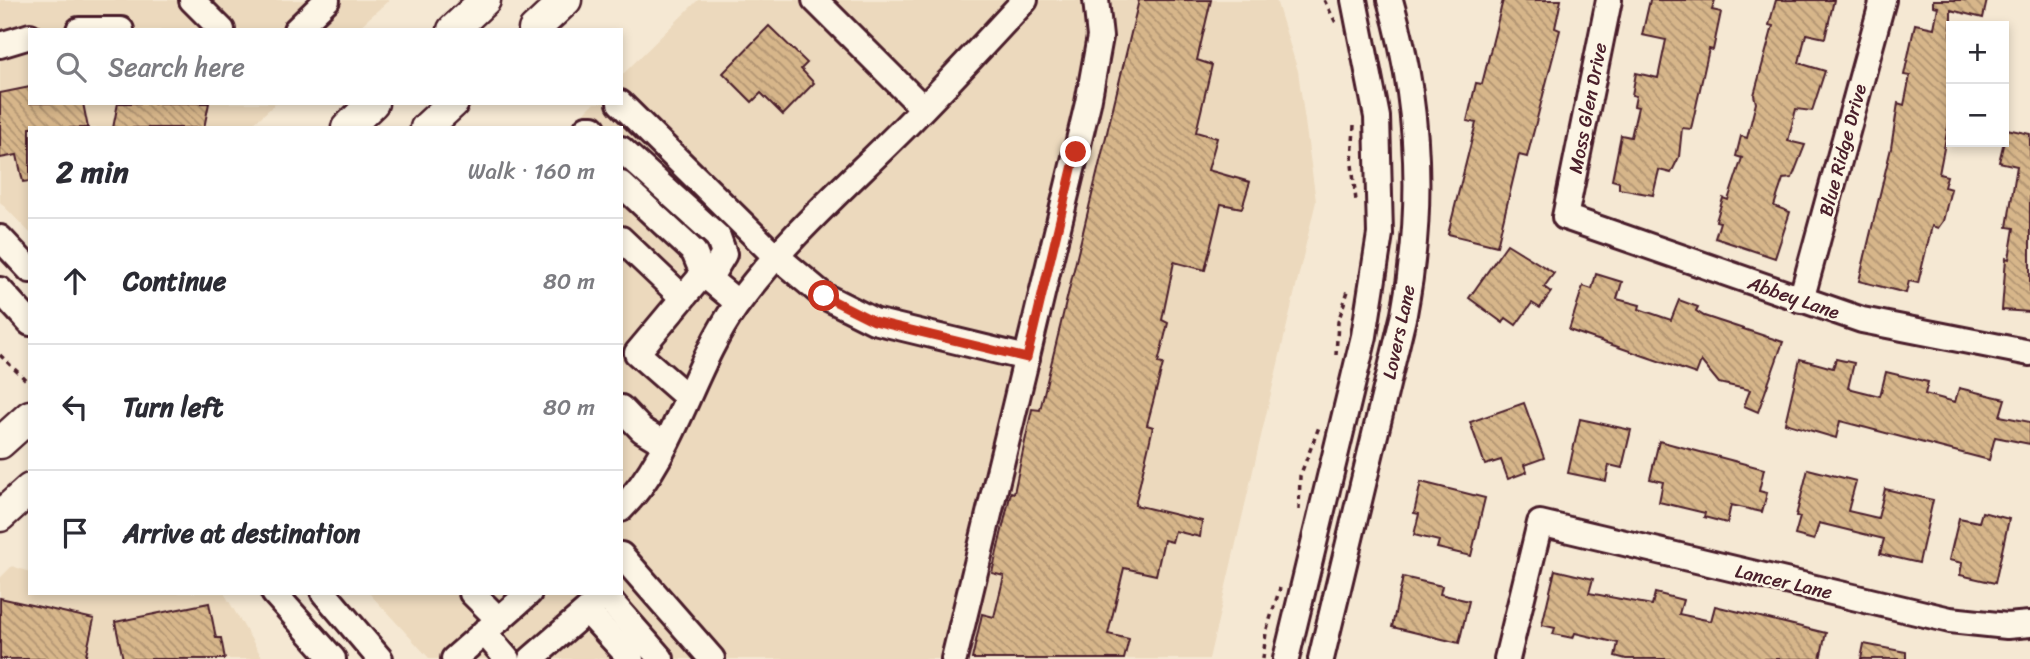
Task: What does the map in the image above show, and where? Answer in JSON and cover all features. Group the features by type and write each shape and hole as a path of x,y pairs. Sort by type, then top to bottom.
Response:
{"main road":[{"path":"455,28 485,0"},
{"path":"540,28 566,0"},
{"path":"349,126 371,105"},
{"path":"428,126 451,105"},
{"path":"0,443 28,418"},
{"path":"0,516 28,491"}],"street":[{"path":"192,0 220,28"},
{"path":"298,28 327,0"},
{"path":"815,0 923,108"},
{"path":"623,507 636,494 665,444 709,346 738,303 777,257 1025,0"},
{"path":"954,659 1096,65 1100,37 1096,0"},
{"name":"Lovers Lane","path":"1286,659 1364,336 1380,234 1377,117 1354,0"},
{"name":"Lovers Lane","path":"1321,659 1396,346 1412,266 1417,186 1415,130 1405,58 1390,0"},
{"name":"Moss Glen Drive","path":"1565,217 1609,0"},
{"name":"Blue Ridge Drive","path":"1801,300 1883,0"},
{"path":"0,45 28,37"},
{"path":"622,105 777,257 824,296 874,321 1027,358"},
{"path":"623,151 718,237 724,254 706,276 629,348 686,396"},
{"path":"623,186 694,252 706,276 738,303"},
{"name":"Abbey Lane","path":"1565,217 1862,320 2030,353"},
{"path":"0,238 28,268"},
{"path":"623,241 682,297"},
{"path":"0,290 28,321"},
{"path":"623,410 642,430 665,444"},
{"name":"Lancer Lane","path":"1507,659 1540,523 1950,620 2007,626 2030,624"},
{"path":"623,592 712,659"},
{"path":"276,595 333,659"},
{"path":"326,595 380,659"},
{"path":"473,595 507,659"},
{"path":"454,659 527,595"},
{"path":"531,659 601,595"},
{"path":"616,595 631,659"},
{"path":"620,595 661,659"}],"path":[{"path":"1324,0 1340,29"},
{"path":"1355,115 1352,164 1357,211"},
{"path":"1335,364 1338,322 1350,286"},
{"path":"0,355 28,382"},
{"path":"1299,519 1300,476 1320,424"},
{"path":"1263,659 1266,632 1284,578"}],"shaded area":[{"path":"0,0 389,0 358,28 28,28 28,105 274,105 251,126 28,126 28,231 0,202"},
{"path":"698,0 1276,0 1298,71 1316,201 1209,659 430,659 371,595 623,595 623,126 571,126 592,105 623,105 623,74"},
{"path":"12,566 28,571 28,595 225,595 263,659 0,659 0,578"}],"building":[{"path":"1139,0 1211,0 1197,60 1212,65 1196,132 1217,138 1208,170 1250,182 1242,208 1221,204 1205,270 1174,262 1162,320 1168,323 1158,363 1163,364 1147,425 1153,427 1135,505 1202,521 1200,537 1175,531 1172,542 1164,540 1156,575 1124,568 1108,634 1129,639 1124,659 972,659 982,614 994,617 1004,576 992,573 1011,492 1014,493 1032,409 1040,410"},
{"path":"1503,0 1561,0 1555,28 1560,30 1527,157 1519,155 1497,246 1448,234 1476,123 1467,121 1476,83 1482,84"},
{"path":"1650,0 1715,0 1712,10 1721,12 1713,50 1709,49 1691,129 1682,128 1679,157 1671,173 1659,170 1653,195 1619,189 1619,182 1612,180 1621,135 1631,137 1638,107 1634,106 1636,96 1632,95 1636,73 1658,78 1666,40 1642,35"},
{"path":"1776,0 1834,0 1825,38 1806,34 1799,63 1825,71 1812,111 1796,109 1788,141 1805,145 1792,178 1783,179 1774,206 1790,212 1775,258 1715,238 1720,222 1716,221 1723,198 1728,200 1742,158 1736,156 1741,136 1747,138 1756,103 1754,95 1773,26 1769,25"},
{"path":"1933,0 1987,0 1983,18 1951,10 1951,21 1946,21 1946,138 1939,174 1947,176 1944,187 1951,189 1943,221 1938,228 1932,226 1918,283 1909,281 1906,293 1859,281 1891,148 1898,103 1904,105 1910,76 1904,75 1915,24 1934,28 1938,7 1933,6"},
{"path":"769,26 807,63 801,69 814,83 783,115 761,93 752,102 723,73"},
{"path":"28,87 28,105 83,105 88,126 28,126 28,181 23,182 17,155 0,158 0,93"},
{"path":"118,105 209,105 204,126 113,126"},
{"path":"2009,129 2030,134 2030,312 2002,310 2006,258 2009,259 2014,228 2007,227 2017,166 1999,162 2003,147 2009,147"},
{"path":"1507,244 1554,273 1544,287 1551,292 1540,308 1532,303 1516,325 1506,318 1503,323 1469,298"},
{"path":"1596,274 1622,282 1617,299 1640,305 1639,309 1671,320 1679,300 1698,307 1696,311 1704,316 1783,342 1758,412 1744,406 1750,390 1719,383 1701,361 1696,374 1569,330 1583,286 1592,289"},
{"path":"1800,359 1833,368 1836,359 1854,363 1848,388 1880,396 1886,372 1928,382 1925,394 1955,402 1959,388 2005,399 2000,416 2030,422 2030,444 1995,437 1989,460 1840,421 1836,438 1785,423"},
{"path":"1524,403 1544,458 1524,465 1527,472 1508,479 1501,460 1485,465 1470,422"},
{"path":"1580,419 1631,430 1622,468 1609,465 1606,481 1568,473"},
{"path":"1659,441 1764,469 1759,491 1767,493 1762,512 1731,505 1727,523 1704,517 1705,513 1659,502 1663,482 1650,479"},
{"path":"1808,469 1856,481 1848,511 1878,518 1885,489 1933,500 1919,563 1880,554 1884,539 1819,523 1814,540 1795,535 1800,517 1796,516"},
{"path":"1421,482 1485,498 1471,556 1437,548 1439,541 1414,535 1419,514 1414,513"},
{"path":"1982,512 2009,519 1995,583 1960,575 1962,563 1949,560 1959,518 1979,522"},
{"path":"1555,570 1593,579 1589,593 1652,605 1655,593 1683,600 1679,614 1711,621 1715,606 1826,633 1820,659 1626,659 1615,656 1618,643 1575,633 1573,638 1553,634 1555,628 1542,625"},
{"path":"1403,577 1442,586 1440,594 1469,601 1459,643 1392,627"},
{"path":"0,598 94,619 85,659 0,659"},
{"path":"209,603 216,638 221,638 225,659 123,659 115,622"},
{"path":"1864,644 1906,652 1906,659 1861,659"}],"route":[{"path":"824,296 874,321 1027,358 1076,152"}]}
